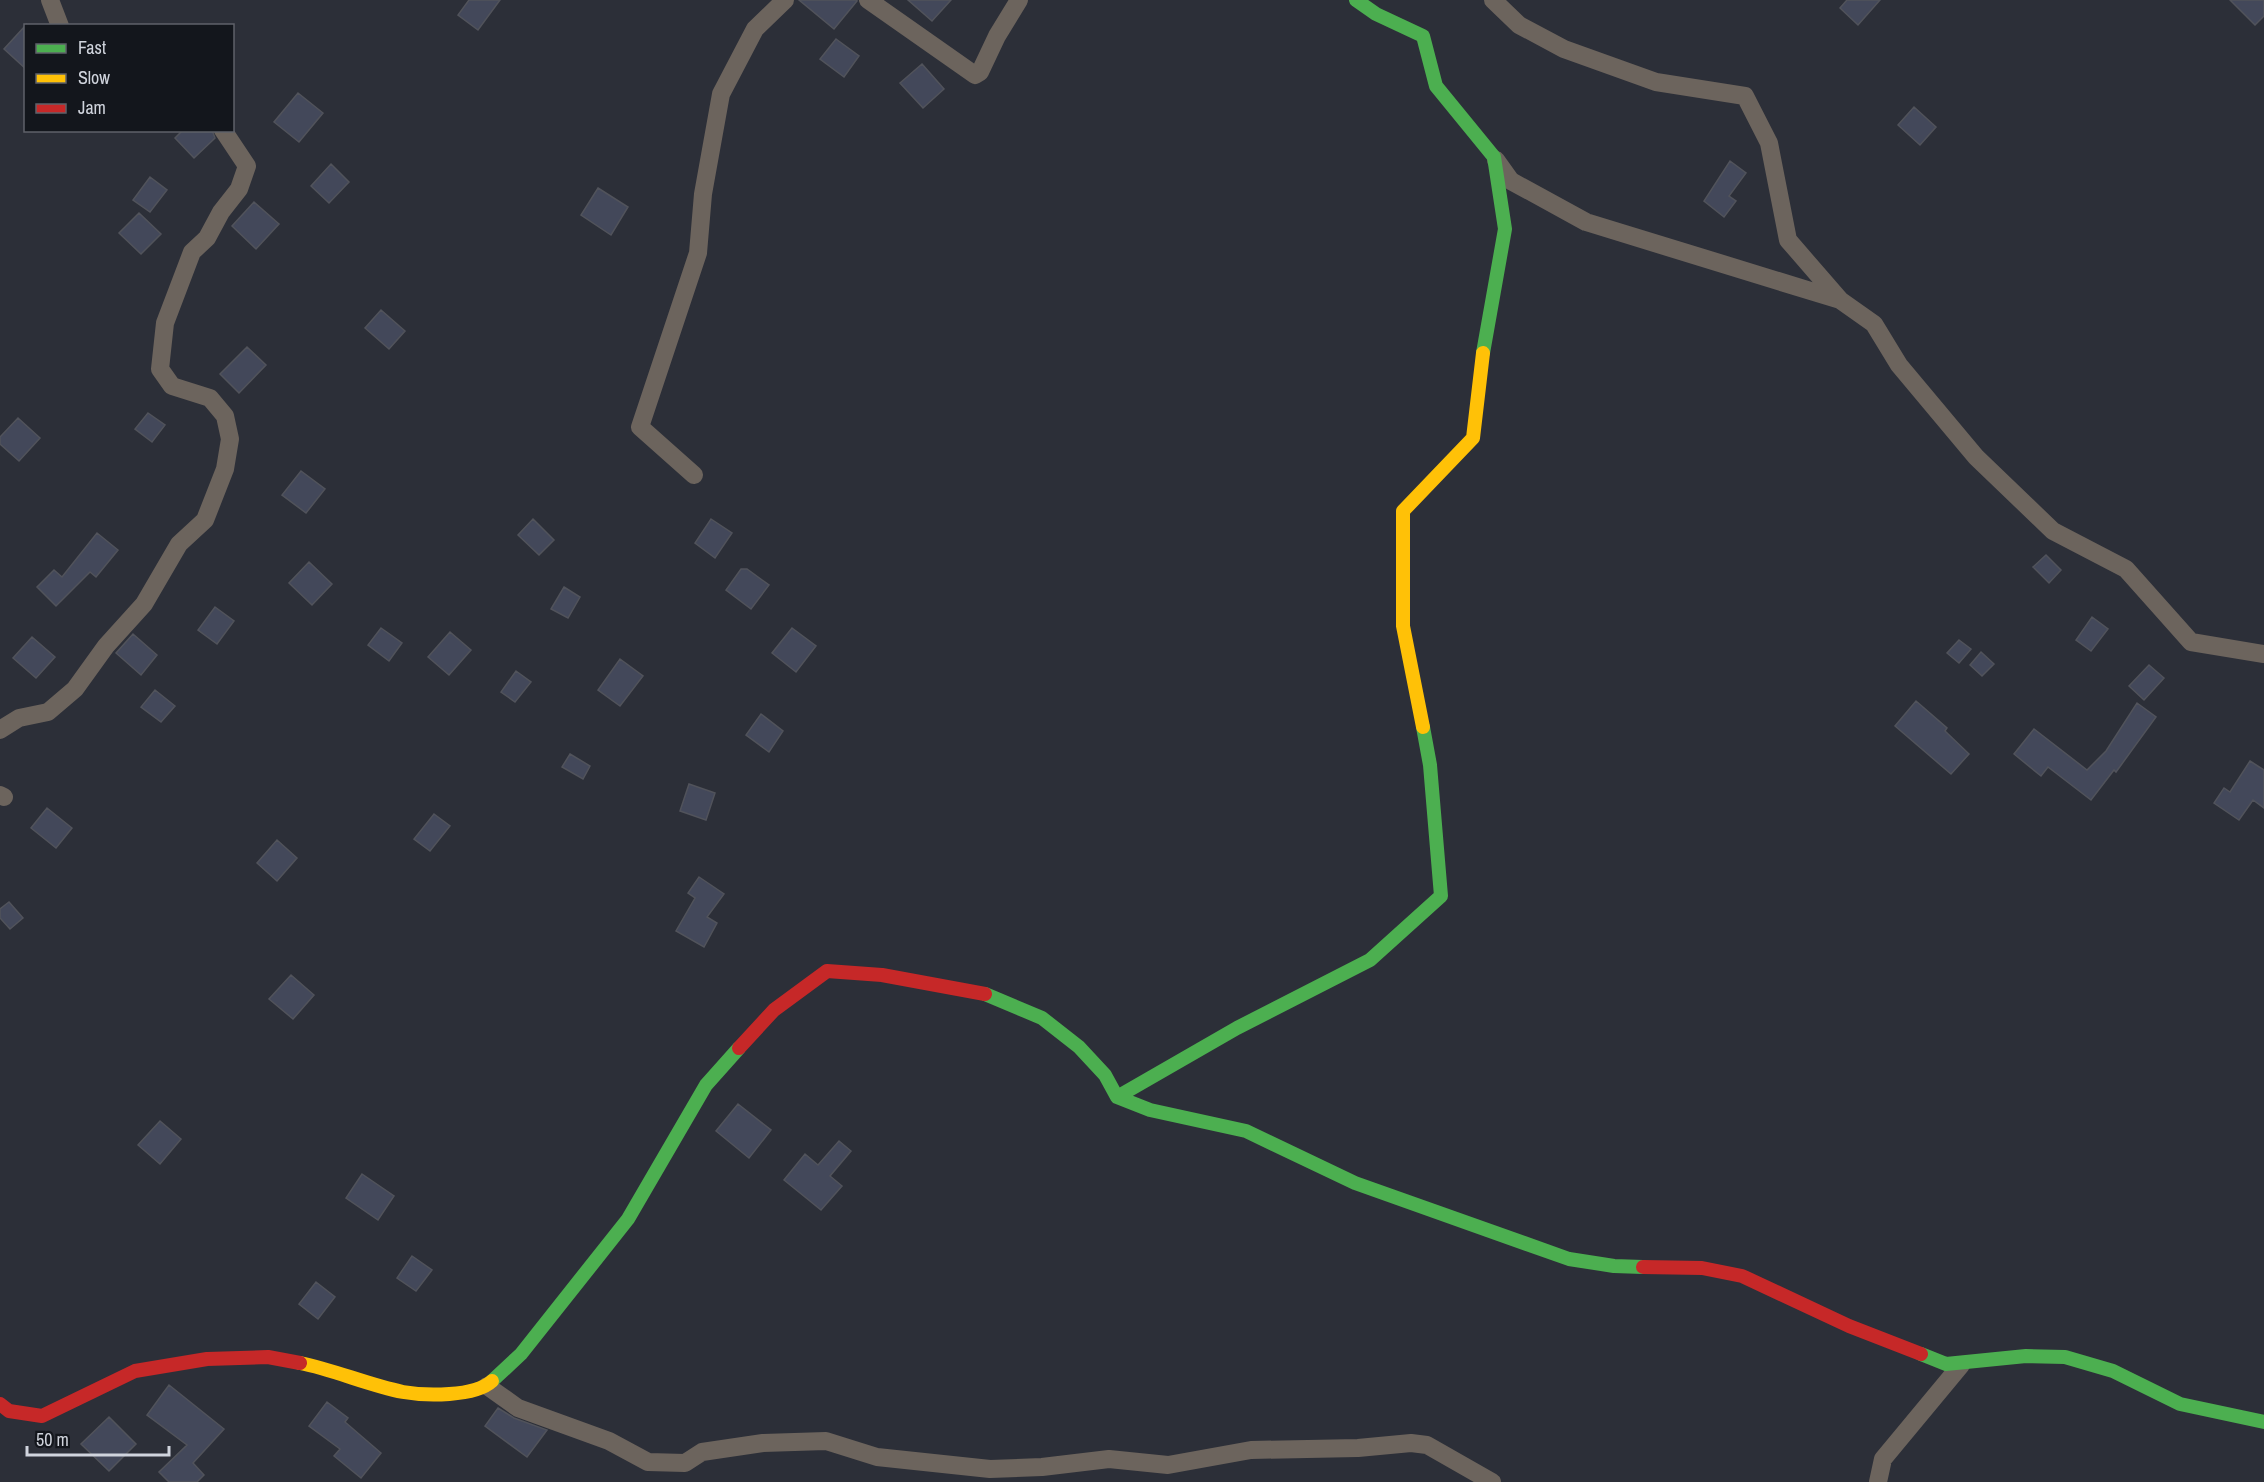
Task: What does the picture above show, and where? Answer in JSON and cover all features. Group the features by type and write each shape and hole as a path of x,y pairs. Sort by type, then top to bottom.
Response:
{"street":[{"path":"50,0 59,24"},
{"path":"694,475 640,427 698,252 703,194 721,94 755,29 785,0"},
{"path":"868,0 975,75 980,72 997,36 1019,0"},
{"path":"1356,0 1376,14 1423,36 1436,86 1511,181 1586,222 1840,300"},
{"path":"1493,0 1519,25 1564,49 1656,82 1745,96 1769,143 1788,240 1840,300 1874,324 1899,365 1976,457 2053,531 2126,569 2191,642 2264,654"},
{"path":"0,730 19,718 48,712 75,689 106,646 144,604 180,544 205,520 216,495 225,469 230,439 225,416 210,398 172,386 160,369 165,323 192,252 207,238 221,212 238,189 247,166 224,132"},
{"path":"1118,1097 1237,1028 1370,960 1441,896 1430,765 1403,626 1402,511 1473,438 1486,330 1505,229 1494,157"},
{"path":"0,1404 9,1411 42,1416 135,1371 217,1359 268,1357 325,1368 403,1392 455,1394 487,1386 520,1354 627,1218 706,1085 774,1010 827,971 882,975 980,992 1042,1018 1078,1047 1105,1075 1118,1097 1150,1110 1246,1131 1354,1182 1569,1258 1614,1266 1702,1268 1742,1276 1905,1350 1946,1364 1960,1365 2026,1356 2065,1357 2113,1371 2180,1404 2264,1422"},
{"path":"1878,1482 1883,1459 1960,1365"},
{"path":"487,1386 518,1408 609,1441 648,1462 685,1463 702,1452 763,1443 826,1441 878,1457 990,1469 1042,1467 1109,1459 1168,1465 1251,1450 1358,1448 1411,1443 1427,1445 1492,1482"}],"building":[{"path":"469,0 500,0 478,30 458,15"},
{"path":"799,0 857,0 857,1 834,29"},
{"path":"908,0 951,0 932,21"},
{"path":"1847,0 1880,0 1858,25 1840,8"},
{"path":"2230,0 2264,0 2264,16 2255,25"},
{"path":"24,27 24,67 4,49"},
{"path":"836,39 859,56 844,77 820,59"},
{"path":"922,64 944,89 923,108 900,83"},
{"path":"298,93 323,113 299,142 274,122"},
{"path":"1914,107 1936,127 1920,145 1898,125"},
{"path":"181,132 213,132 215,138 194,158 175,138"},
{"path":"1730,161 1746,173 1729,196 1736,201 1724,217 1704,201"},
{"path":"331,164 349,182 329,203 311,186"},
{"path":"150,177 167,190 150,212 133,200"},
{"path":"598,188 628,207 611,235 581,215"},
{"path":"254,202 279,224 256,249 232,226"},
{"path":"139,213 161,234 141,254 119,233"},
{"path":"381,310 405,331 389,349 365,328"},
{"path":"247,347 266,365 239,393 220,374"},
{"path":"148,413 165,425 152,442 135,429"},
{"path":"18,418 40,438 19,461 0,444 0,437"},
{"path":"301,471 325,489 306,513 282,495"},
{"path":"533,519 554,540 539,555 518,535"},
{"path":"711,519 732,533 715,558 695,543"},
{"path":"97,533 118,550 96,577 90,572 56,606 37,587 54,570 62,577"},
{"path":"2046,555 2061,570 2049,583 2033,567"},
{"path":"309,562 332,584 312,605 289,583"},
{"path":"741,569 747,569 769,585 751,609 726,590"},
{"path":"564,587 580,597 568,618 551,609"},
{"path":"215,607 234,621 217,644 198,630"},
{"path":"2092,617 2108,629 2091,651 2076,640"},
{"path":"381,628 402,643 389,661 368,645"},
{"path":"792,628 816,646 796,672 772,653"},
{"path":"450,632 471,650 449,675 428,657"},
{"path":"133,634 157,655 141,675 116,653"},
{"path":"32,637 55,657 36,678 13,658"},
{"path":"1959,640 1971,649 1959,663 1947,653"},
{"path":"1981,652 1994,664 1982,676 1970,665"},
{"path":"620,659 643,676 620,706 598,690"},
{"path":"2149,665 2164,678 2144,700 2129,686"},
{"path":"516,671 531,682 515,702 501,692"},
{"path":"155,690 175,706 161,722 141,707"},
{"path":"1916,701 1947,728 1945,731 1969,754 1951,774 1895,726"},
{"path":"2137,703 2156,717 2116,772 2114,770 2091,800 2048,767 2041,776 2014,754 2034,729 2087,770 2106,751"},
{"path":"761,714 783,731 769,752 746,735"},
{"path":"570,754 590,766 583,779 562,767"},
{"path":"2250,761 2264,770 2264,808 2253,800 2239,820 2214,803 2224,788 2230,792"},
{"path":"689,784 715,793 706,820 680,811"},
{"path":"47,808 72,828 56,848 31,828"},
{"path":"434,814 450,826 430,851 414,839"},
{"path":"277,840 297,858 277,881 257,863"},
{"path":"699,877 724,894 707,917 717,923 704,947 676,931 695,898 688,893"},
{"path":"9,902 23,918 10,929 0,918 0,909"},
{"path":"291,975 314,995 293,1019 269,999"},
{"path":"738,1104 771,1130 749,1158 716,1131"},
{"path":"160,1121 181,1139 160,1164 138,1145"},
{"path":"839,1141 851,1151 830,1176 842,1186 821,1210 784,1180 805,1154 818,1165"},
{"path":"362,1174 394,1196 378,1220 346,1198"},
{"path":"412,1256 432,1270 416,1291 397,1278"},
{"path":"316,1282 335,1297 318,1319 299,1304"},
{"path":"169,1385 224,1429 193,1463 204,1475 197,1482 169,1482 159,1472 187,1445 147,1415"},
{"path":"327,1402 348,1418 345,1422 381,1453 361,1478 334,1456 340,1449 309,1426"},
{"path":"498,1408 514,1418 547,1430 527,1457 485,1426"},
{"path":"109,1417 136,1444 109,1471 81,1444"}],"traffic: fast":[{"path":"1356,0 1376,14 1423,36 1436,86 1494,157 1505,229 1483,353"},
{"path":"1117,1097 1237,1028 1370,960 1441,896 1430,765 1423,727"},
{"path":"985,994 1042,1018 1079,1047 1105,1075 1117,1097 1150,1110 1246,1131 1355,1183 1569,1259 1614,1266 1643,1267"},
{"path":"492,1381 521,1354 628,1219 706,1085 739,1048"},
{"path":"1921,1354 1946,1364 2026,1356 2065,1357 2113,1371 2180,1404 2264,1422"}],"traffic: slow":[{"path":"1423,727 1403,626 1403,511 1473,438 1483,353"},
{"path":"300,1363 390,1389 412,1393 462,1393 492,1381"}],"traffic: jam":[{"path":"739,1048 774,1010 827,971 882,975 985,994"},
{"path":"1643,1267 1702,1268 1742,1276 1849,1326 1921,1354"},
{"path":"0,1404 9,1411 42,1416 135,1371 207,1359 268,1357 300,1363"}]}
